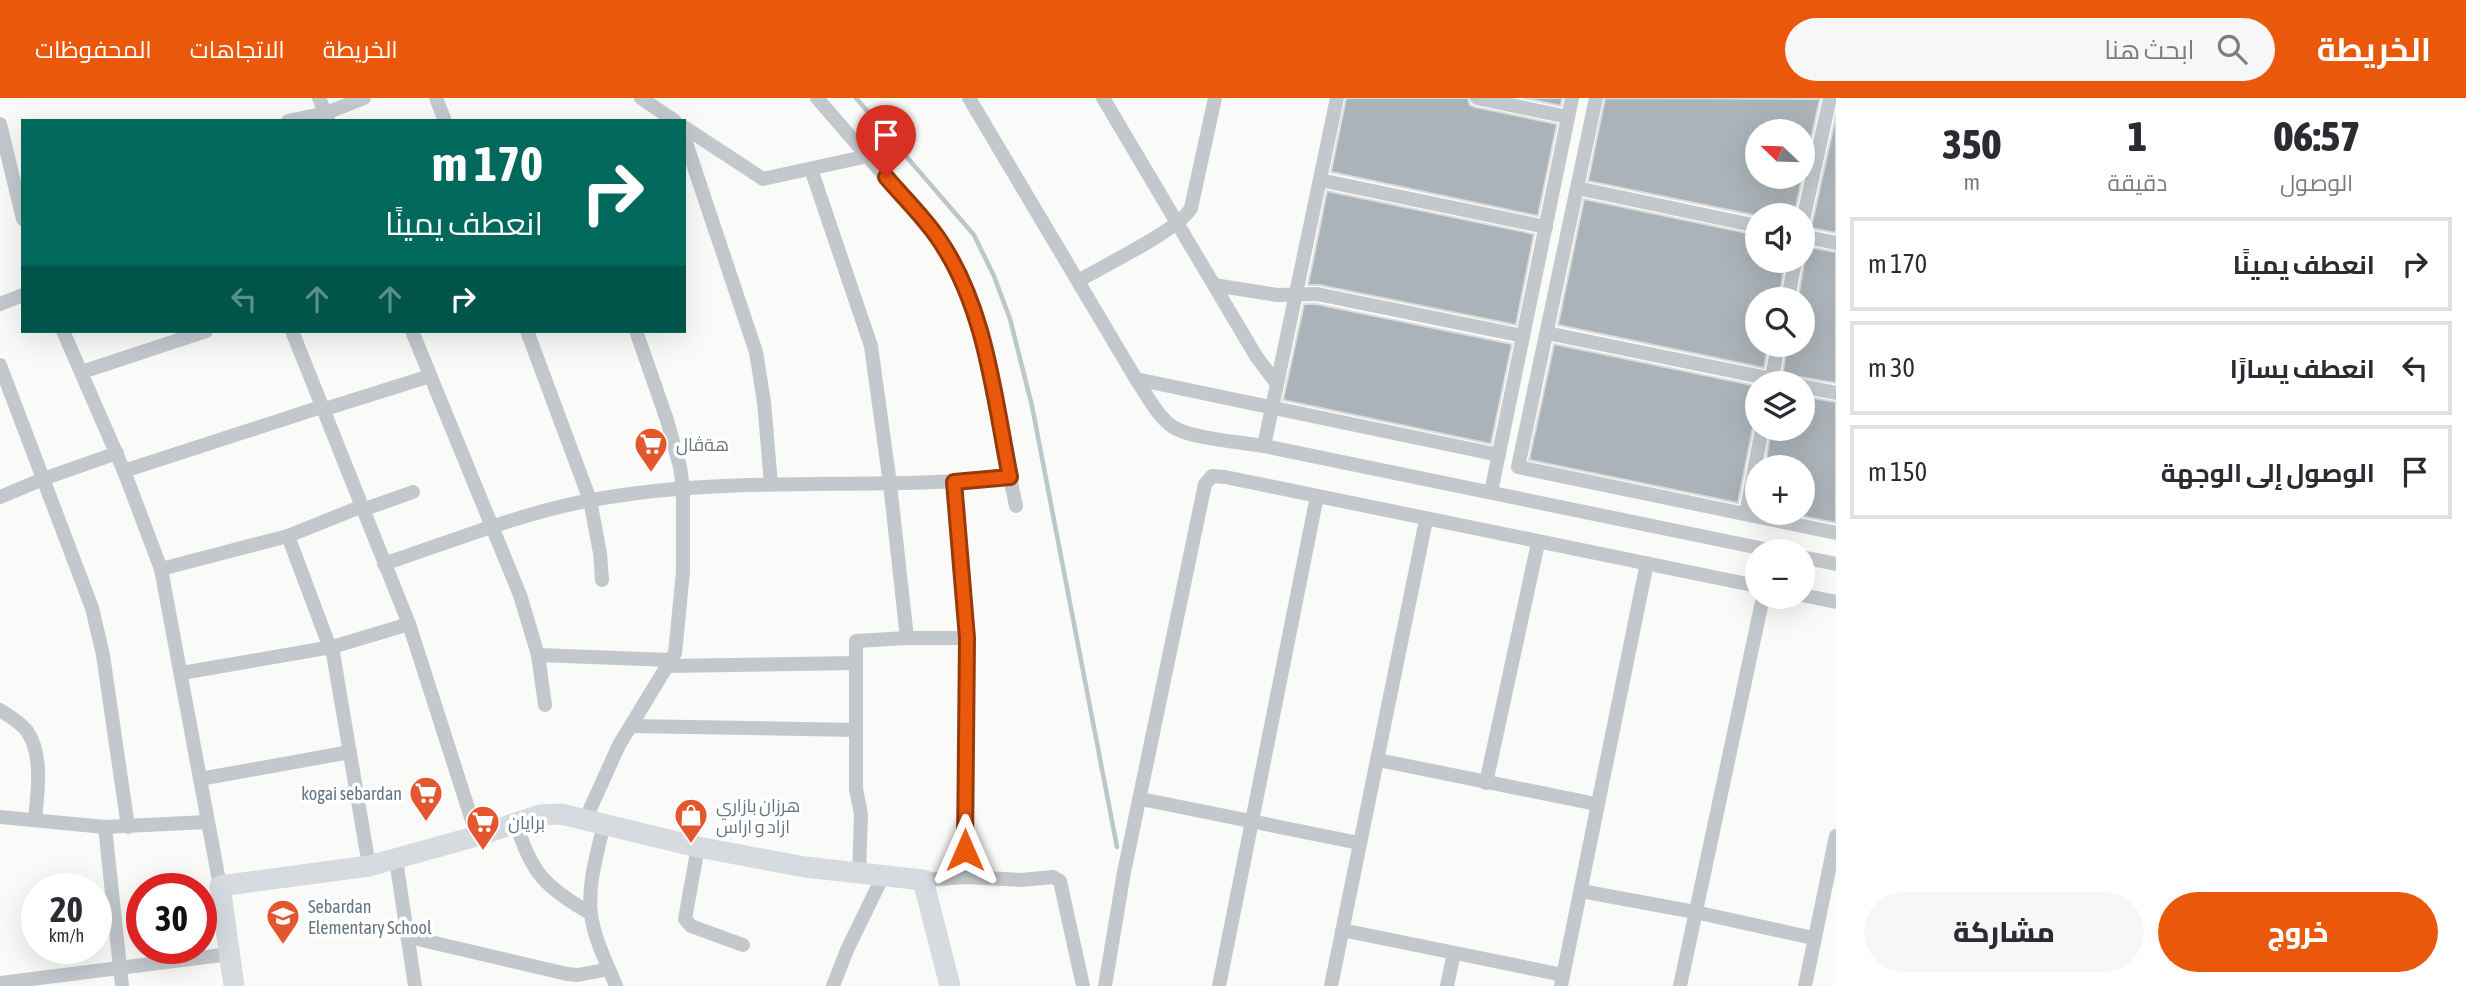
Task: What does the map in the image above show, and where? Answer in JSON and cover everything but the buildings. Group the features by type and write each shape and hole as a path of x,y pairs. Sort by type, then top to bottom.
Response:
{"street":[{"path":"319,98 327,117"},
{"path":"308,119 327,117 364,98"},
{"path":"436,98 444,119"},
{"path":"641,98 673,119"},
{"path":"817,98 938,238 959,276 977,319 1016,506"},
{"path":"969,98 1136,379 1171,426 1184,432 1745,545"},
{"path":"1103,98 1256,356 1277,384"},
{"path":"1078,281 1186,217 1191,208 1215,98"},
{"path":"1264,446 1337,98"},
{"path":"1477,98 1568,117"},
{"path":"1491,492 1572,98"},
{"path":"1597,98 1518,467 1745,514"},
{"path":"1807,203 1829,98 1836,100"},
{"path":"0,124 17,173 21,204"},
{"path":"686,128 763,179 868,156"},
{"path":"686,142 756,352 764,402 771,484"},
{"path":"811,169 871,346 907,638"},
{"path":"1320,180 1546,227"},
{"path":"1577,188 1745,223"},
{"path":"1815,239 1836,243"},
{"path":"1214,285 1277,295 1317,294 1523,337"},
{"path":"0,304 21,296"},
{"path":"65,333 117,453 161,569 220,886 234,986"},
{"path":"82,372 200,333"},
{"path":"293,333 409,624 477,836"},
{"path":"413,333 520,595 538,655 545,705"},
{"path":"528,333 590,500 602,580"},
{"path":"616,986 593,928 590,913 595,820 619,745 676,653 683,572 683,488 680,467 637,333"},
{"path":"1547,333 1745,375"},
{"path":"0,365 92,608 103,655 128,827"},
{"path":"124,471 430,376"},
{"path":"1136,379 1499,455"},
{"path":"1815,389 1836,393"},
{"path":"0,497 117,453"},
{"path":"384,564 492,527 590,500 683,488 954,482 1010,477"},
{"path":"1105,986 1124,872 1205,484 1212,477 1225,477 1745,583"},
{"path":"954,482 967,638 965,877"},
{"path":"161,569 288,536 361,508 413,492"},
{"path":"1219,986 1317,496"},
{"path":"1331,986 1426,520"},
{"path":"1798,525 1836,533"},
{"path":"288,536 331,647 369,866"},
{"path":"1486,783 1538,542"},
{"path":"1815,560 1836,564"},
{"path":"1342,930 1454,953 1562,981 1647,563"},
{"path":"1815,598 1836,602"},
{"path":"1680,986 1760,609"},
{"path":"181,673 331,647 409,624"},
{"path":"859,874 861,814 856,789 856,641 967,638"},
{"path":"538,655 669,663 856,663"},
{"path":"0,710 25,728 33,740 37,754 35,819"},
{"path":"631,726 856,730"},
{"path":"200,779 350,752"},
{"path":"1378,760 1596,804"},
{"path":"1141,799 1359,844"},
{"path":"220,886 369,866 477,836 540,815 561,814 595,820 698,847 859,874 923,880 965,877 1021,880 1057,878 1083,986"},
{"path":"0,817 105,827 207,822"},
{"path":"516,822 531,863 545,881 566,899 590,913"},
{"path":"105,827 122,986"},
{"path":"1805,986 1836,836"},
{"path":"698,847 685,919 691,926 743,944"},
{"path":"396,860 415,986"},
{"path":"833,986 847,950 883,876"},
{"path":"923,880 950,986"},
{"path":"1581,891 1814,938"},
{"path":"409,937 567,974 578,975 609,969"},
{"path":"1447,986 1454,953"},
{"path":"9,983 120,966 230,954"}],"waterway":[{"path":"856,98 974,235 994,276 1010,319 1032,406 1117,847"}],"place":[{"name":"هةڤال","path":"651,474"},
{"name":"kogai sebardan","path":"426,823"},
{"name":"هرزان بازاري ازاد و اراس","path":"691,845"},
{"name":"برايان","path":"483,852"},
{"name":"Sebardan Elementary School","path":"283,946"}],"route":[{"path":"886,177 938,238 959,276 977,319 1010,477 954,482 967,638 965,850"}]}
